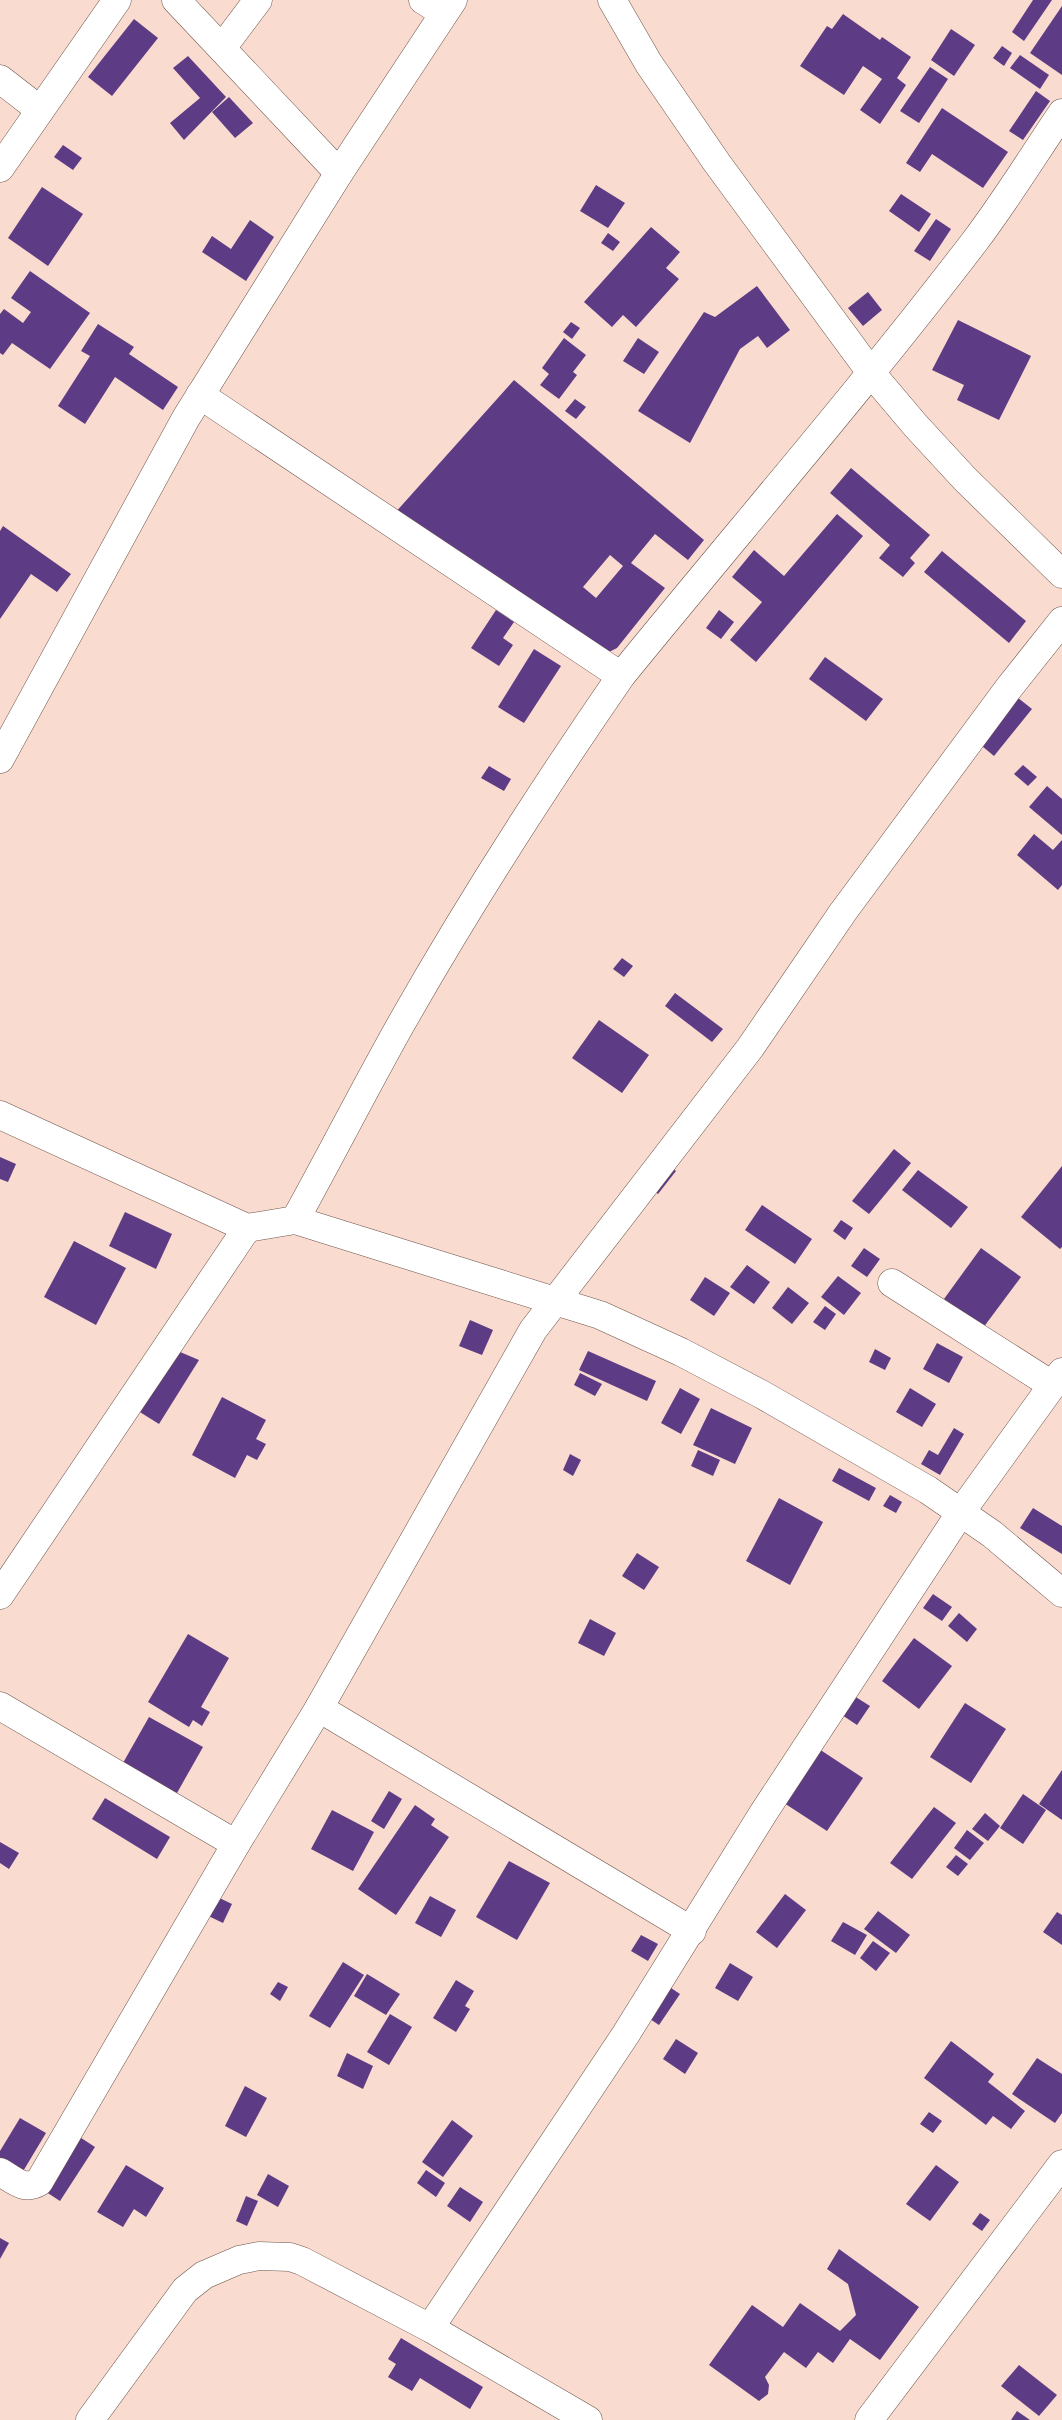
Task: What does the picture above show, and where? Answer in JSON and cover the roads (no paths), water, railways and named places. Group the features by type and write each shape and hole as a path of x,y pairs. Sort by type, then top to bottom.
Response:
{"street":[{"path":"0,168 117,0"},
{"path":"176,0 339,173"},
{"path":"222,48 258,0"},
{"path":"612,0 649,64 716,163 872,374 916,426 972,486 1062,574"},
{"path":"0,759 200,395 339,173 440,4"},
{"path":"0,79 40,110"},
{"path":"295,1220 412,1007 526,817 621,676 872,374 976,240 1062,113"},
{"path":"200,395 621,676"},
{"path":"0,2172 23,2186 32,2187 39,2182 236,1844 320,1708 452,1476 518,1354 554,1301 583,1267 750,1048 843,912 1008,689 1062,620"},
{"path":"0,1115 247,1228 295,1220 600,1315 680,1352 761,1394 853,1446 961,1512 992,1534 1062,1593"},
{"path":"0,1595 247,1228"},
{"path":"430,2328 567,2125 588,2089 626,2034 692,1931 764,1812 961,1512 1057,1378 892,1283"},
{"path":"0,1706 236,1844"},
{"path":"320,1708 692,1931"},
{"path":"869,2420 1062,2164"},
{"path":"90,2420 185,2290 204,2275 239,2260 274,2256 302,2261 430,2328 588,2420"}]}
